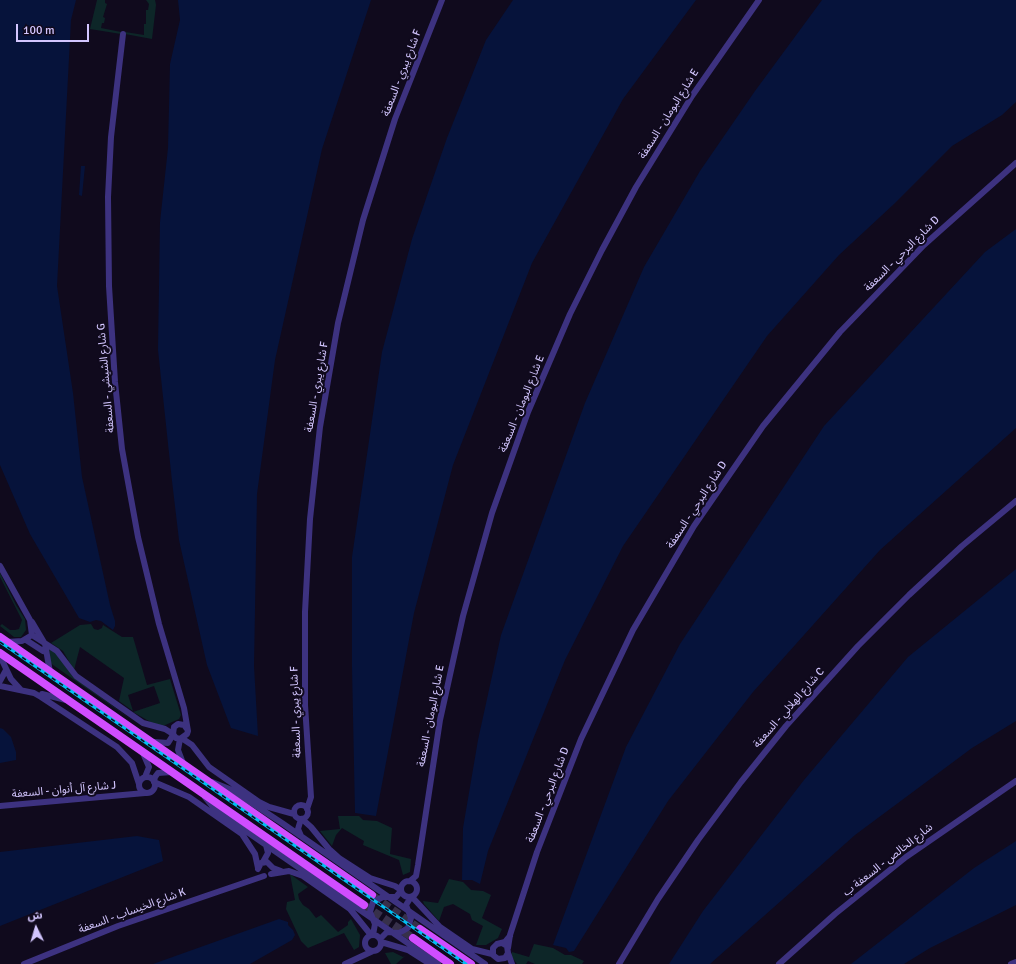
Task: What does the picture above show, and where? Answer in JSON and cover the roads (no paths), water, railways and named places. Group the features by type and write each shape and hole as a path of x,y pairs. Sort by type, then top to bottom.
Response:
{"main road":[{"path":"3,639 372,896"},
{"path":"0,652 364,905"},
{"path":"420,928 472,964"},
{"path":"413,938 450,964"}],"street":[{"name":"شارع يبري - السعفة F","path":"304,840 298,831 301,813 311,800 305,705 305,612 310,519 321,419 338,323 363,220 395,119 442,0"},
{"name":"شارع البومان - السعفة E","path":"410,881 416,876 419,861 435,748 459,629 492,513 528,412 582,288 636,187 692,96 759,0"},
{"name":"شارع الشيشي - السعفة G","path":"123,34 114,100 108,197 109,286 114,375 122,449 138,537 159,624 185,714 192,746"},
{"name":"شارع البرحي - السعفة D","path":"508,951 510,935 552,810 596,705 648,604 706,506 763,426 840,332 924,245 1016,163"},
{"name":"شارع الهلالي - السعفة C","path":"619,964 658,899 698,840 740,782 786,726 838,667 898,605 962,546 1016,501"},
{"path":"0,566 44,642 48,670"},
{"path":"30,620 32,635"},
{"path":"3,639 18,642 26,640 32,635"},
{"path":"32,635 60,654 76,676 140,720 159,727 182,739 192,746 213,771 262,804 301,813 326,846 339,858 364,875 391,884 401,890 404,895 414,893"},
{"path":"26,640 43,651"},
{"path":"44,642 43,651 48,670"},
{"path":"0,656 11,679 21,690"},
{"path":"0,681 6,670"},
{"path":"0,686 69,701"},
{"path":"34,693 56,705 117,747 135,769 144,777 149,777 154,782 167,789 189,797 239,832 246,839 255,854 263,862 267,862 272,869 300,874 328,893 353,912 369,939 378,945 394,946 412,952 430,964"},
{"path":"150,742 166,744 170,742 185,714"},
{"path":"159,727 178,725 188,731 182,739 178,750 183,764"},
{"path":"139,785 149,767 143,752"},
{"path":"135,769 141,790 145,793 152,790 167,789"},
{"path":"152,790 155,777 158,773 172,772"},
{"path":"205,779 232,790 484,963 488,962 493,953"},
{"name":"شارع الخالص - السعفة ب","path":"779,964 835,914 906,857 1016,781"},
{"name":"شارع آل أنوان - السعفة J","path":"129,794 139,785"},
{"name":"شارع آل أنوان - السعفة J","path":"0,806 145,793"},
{"path":"202,793 218,811 438,964"},
{"path":"282,823 289,823 301,813"},
{"path":"248,882 268,855 266,845"},
{"path":"255,854 260,874 264,876 272,869 276,858 280,855"},
{"name":"شارع البومان - السعفة E","path":"409,912 406,905 414,893 420,875 419,861"},
{"name":"شارع الخيساب - السعفة K","path":"24,964 118,926 264,876"},
{"path":"391,884 410,881 415,884 414,893 420,905 436,924 469,948 493,953 501,961 512,964"},
{"path":"357,958 376,926 370,912 373,902 379,897 396,897 404,883"},
{"path":"345,964 378,945 384,933 402,933 408,928 411,918 409,912"},
{"name":"شارع البرحي - السعفة D","path":"493,953 497,944 502,943 510,935"},
{"path":"369,939 378,945"},
{"path":"502,943 508,951 512,964"},
{"path":"501,961 508,951"},
{"path":"1011,964 1016,962"}],"water":[{"path":"0,0 76,0 71,20 57,286 73,393 82,477 110,605 115,621 113,630 101,621 96,620 90,622 79,618 30,534 0,465"},
{"path":"178,0 371,0 322,149 275,360 257,494 254,666 258,736 231,728 207,665 179,540 172,481 158,350 160,222 168,148 170,64 180,20"},
{"path":"513,0 696,0 623,99 532,263 453,465 414,613 376,816 355,813 352,667 352,557 382,352 412,239 447,138 486,40"},
{"path":"822,0 1016,0 1016,102 1002,115 952,146 894,204 839,255 767,336 623,546 565,660 488,851 480,884 472,880 462,880 463,828 478,740 501,635 585,403 644,267 700,171 755,91"},
{"path":"81,166 85,166 82,196 79,195"},
{"path":"1016,229 1016,428 880,550 753,692 668,801 574,951 569,952 566,948 553,945 626,747 680,644 824,426 985,252"},
{"path":"1016,569 1016,721 972,748 855,835 710,964 669,964 703,911 804,780 908,657"},
{"path":"0,728 11,737 16,752 16,760 0,763"},
{"path":"137,836 159,840 163,861 0,926 0,852"},
{"path":"1016,841 1016,905 930,948 904,964 851,964 974,868"},
{"path":"279,919 288,922 288,925 293,930 295,935 292,940 250,964 153,964"}],"tunnel":[{"path":"373,896 420,929"},
{"path":"364,905 413,938"}],"railway":[{"path":"0,642 466,964"}]}
